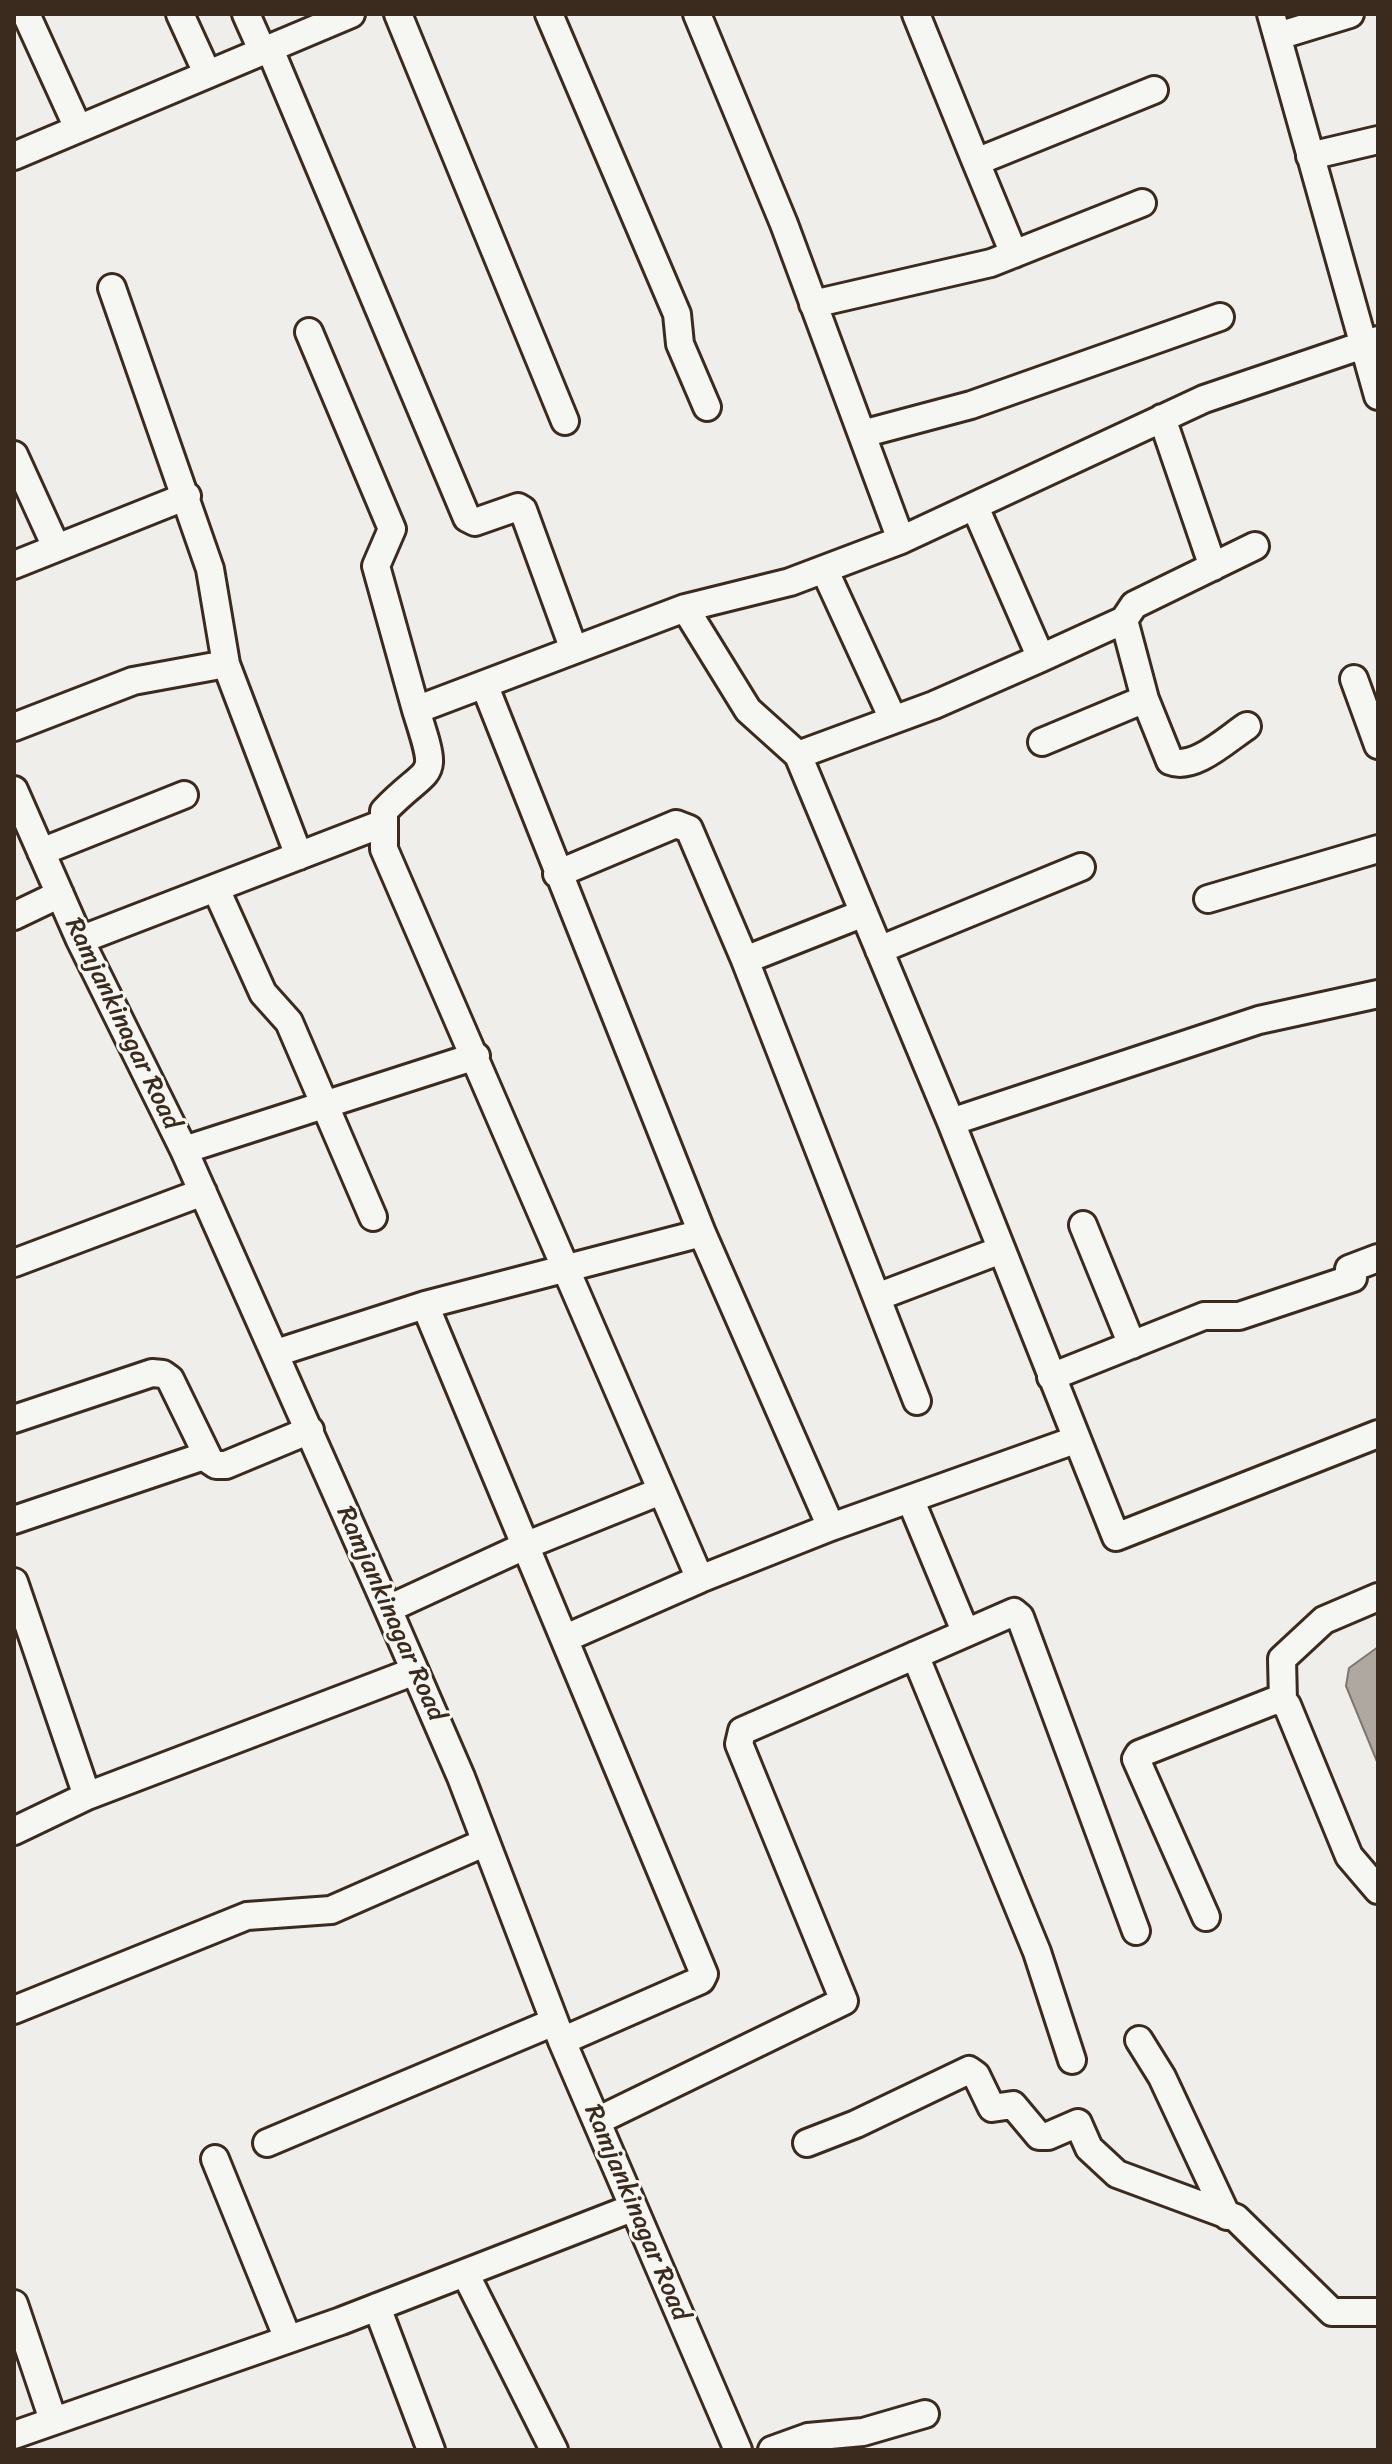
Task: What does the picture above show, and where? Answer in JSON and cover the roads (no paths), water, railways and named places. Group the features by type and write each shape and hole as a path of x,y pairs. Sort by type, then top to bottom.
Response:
{"street":[{"path":"26,14 78,128"},
{"path":"180,14 207,73"},
{"path":"246,14 266,49 467,518 475,522 518,507 523,510 574,650"},
{"path":"14,156 351,14"},
{"path":"398,14 565,421"},
{"path":"549,14 677,314 680,344 707,407"},
{"path":"697,14 813,304 901,540"},
{"path":"916,14 1014,254"},
{"path":"1350,14 1275,25 1310,156 1371,342 1378,396"},
{"path":"976,162 1154,90"},
{"path":"1310,156 1378,140"},
{"path":"813,304 991,263 1142,203"},
{"path":"112,288 210,569 226,664 299,856"},
{"path":"862,434 971,405 1220,317"},
{"path":"309,332 392,529 376,566 377,575 431,756 424,778 402,793 384,811 384,849 700,1579"},
{"path":"416,710 685,608 790,582 901,540 1204,399 1371,342"},
{"path":"1162,418 1213,567"},
{"path":"14,455 56,547"},
{"path":"14,565 187,496"},
{"path":"975,507 1041,658"},
{"path":"798,755 1041,658 1124,620 1134,605 1255,546"},
{"path":"824,569 893,719"},
{"path":"685,608 748,710 798,755 951,1122 1116,1537 1378,1434"},
{"path":"1124,620 1145,699 1170,761 1179,765 1192,762 1247,726"},
{"path":"14,727 133,681 226,664"},
{"path":"1354,679 1378,745"},
{"path":"484,684 702,1233 831,1527"},
{"path":"1042,742 1145,699"},
{"name":"Ramjankinagar Road","path":"14,790 80,940 184,1150 310,1430 486,1842 558,2031 632,2208 738,2450"},
{"path":"41,852 184,795"},
{"path":"80,940 384,823"},
{"path":"557,874 676,824 684,824 689,829 745,960 917,1401"},
{"path":"1208,899 1378,849"},
{"path":"879,950 1081,867"},
{"path":"216,889 263,993 289,1022 373,1217"},
{"path":"14,916 60,894"},
{"path":"745,960 864,913"},
{"path":"951,1122 1259,1020 1378,994"},
{"path":"184,1150 476,1056"},
{"path":"14,1263 203,1192"},
{"path":"1083,1225 1132,1345"},
{"path":"276,1353 425,1305 702,1233"},
{"path":"877,1297 1001,1250"},
{"path":"1051,1377 1204,1316 1239,1316 1351,1273 1378,1258"},
{"path":"267,2143 704,1978 566,1638 425,1305"},
{"path":"14,1419 152,1373 163,1374 170,1379 207,1455 216,1465 226,1465 310,1430"},
{"path":"566,1638 700,1579 831,1527 1075,1440"},
{"path":"14,1520 207,1455"},
{"path":"388,1609 527,1545 661,1491"},
{"path":"911,1501 965,1631"},
{"path":"14,1582 87,1796"},
{"path":"1378,1597 1324,1620 1282,1659 1283,1701 1349,1856 1378,1890"},
{"path":"597,2121 844,2001 738,1737 742,1731 1014,1612 1020,1617 1136,1931"},
{"path":"915,1655 1037,1952 1072,2060"},
{"path":"14,1831 87,1796 415,1671"},
{"path":"1206,1917 1136,1759 1139,1754 1283,1701"},
{"path":"14,2010 247,1916 331,1910 486,1842"},
{"path":"1139,2040 1162,2077 1227,2216"},
{"path":"807,2143 856,2124 969,2070 976,2075 992,2108 1013,2105 1039,2136 1048,2136 1078,2123 1089,2148 1117,2174 1236,2218 1332,2312 1378,2312"},
{"path":"215,2159 288,2339"},
{"path":"14,2435 377,2307 632,2208"},
{"path":"465,2273 554,2450"},
{"path":"14,2304 53,2420"},
{"path":"377,2307 431,2450"},
{"path":"772,2450 808,2437 863,2432 925,2414"}]}
